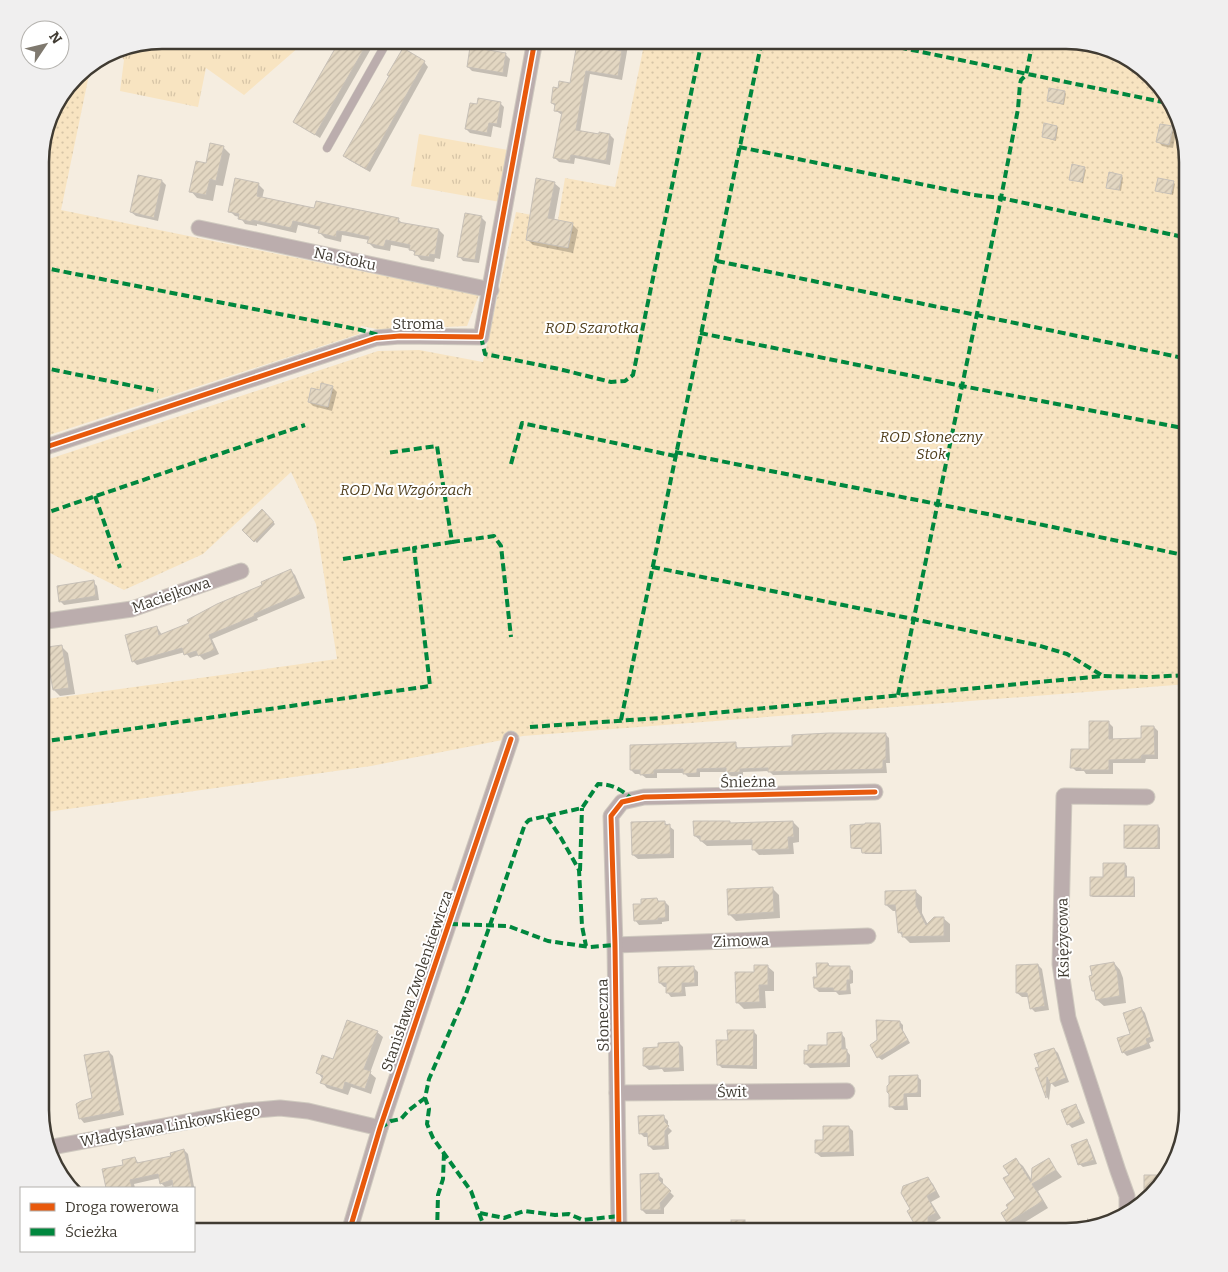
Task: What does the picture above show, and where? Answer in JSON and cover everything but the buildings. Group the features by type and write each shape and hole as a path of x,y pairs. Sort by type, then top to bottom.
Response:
{"street":[{"name":"Stroma","path":"49,445 376,338 400,336 481,338 533,49"},
{"name":"Na Stoku","path":"198,228 491,290"},
{"name":"Maciejkowa","path":"49,621 132,610 241,571"},
{"name":"Stanisława Zwolenkiewicza","path":"352,1223 380,1128 511,739"},
{"name":"Śnieżna","path":"622,802 644,797 875,792"},
{"name":"Księżycowa","path":"1128,1205 1128,1196 1068,1018 1060,964 1064,796 1147,797"},
{"name":"Słoneczna","path":"619,1223 615,945 611,816 622,802"},
{"name":"Zimowa","path":"615,945 868,936"},
{"name":"Świt","path":"617,1093 847,1091"},
{"name":"Władysława Linkowskiego","path":"55,1147 244,1111 280,1108 308,1110 380,1128"}],"lane":[{"path":"327,148 383,49"}],"green space":[{"path":"154,49 297,49 244,95 206,68 198,107 120,91 124,60 122,56"},
{"name":"ROD Słoneczny Stok","path":"643,49 1074,49 1109,57 1135,72 1151,87 1164,105 1171,119 1178,147 1179,685 523,736 371,766 49,812 49,699 337,659 316,524 291,472 203,554 124,590 49,552 49,459 378,351 419,350 483,362 516,212 558,220 565,178 615,187"},
{"path":"89,75 61,210 479,295 467,326 382,330 361,326 359,334 49,435 49,154 57,119 77,87"},
{"path":"419,134 508,150 500,202 411,186"}],"marked path":[{"path":"481,337 485,354 611,382 625,381 633,375 700,49"},
{"path":"621,720 760,49"},
{"path":"907,49 1162,102"},
{"path":"898,695 1001,198 1018,109 1020,84 1026,75 1031,49"},
{"path":"739,147 974,195 1001,198 1179,236"},
{"path":"717,261 1179,357"},
{"path":"49,269 361,330 382,336"},
{"path":"700,333 1179,427"},
{"path":"49,369 158,391"},
{"path":"511,464 522,423 675,456"},
{"path":"49,512 305,425"},
{"path":"49,741 430,686 414,548 452,542 437,446 386,453"},
{"path":"675,452 1048,526 1179,554"},
{"path":"95,496 120,568"},
{"path":"452,542 494,536 501,546 511,637"},
{"path":"343,559 414,548"},
{"path":"652,567 1037,645 1067,654 1103,676"},
{"path":"530,727 660,718 1103,676 1179,675"},
{"path":"483,1223 471,1191 433,1138 427,1124 429,1109 425,1098 429,1079 466,994 525,824 529,820 582,808 598,784 617,788 633,800"},
{"path":"580,871 582,808"},
{"path":"547,817 579,870 582,926 586,946"},
{"path":"450,924 508,926 548,941 590,947 615,945"},
{"path":"380,1128 391,1121 401,1119 409,1110 425,1098"},
{"path":"437,1223 438,1195 443,1179 444,1153"},
{"path":"480,1213 504,1218 524,1211 555,1215 569,1214 583,1220 619,1216"}],"cycle path":[{"path":"49,446 376,338 400,336 481,337 533,49"},
{"path":"352,1223 380,1128 511,739"},
{"path":"619,1223 615,945 611,816 622,802 644,797 875,792"}],"park label":[{"name":"ROD Szarotka","path":"592,328"},
{"name":"ROD Na Wzgórzach","path":"406,490"}]}
